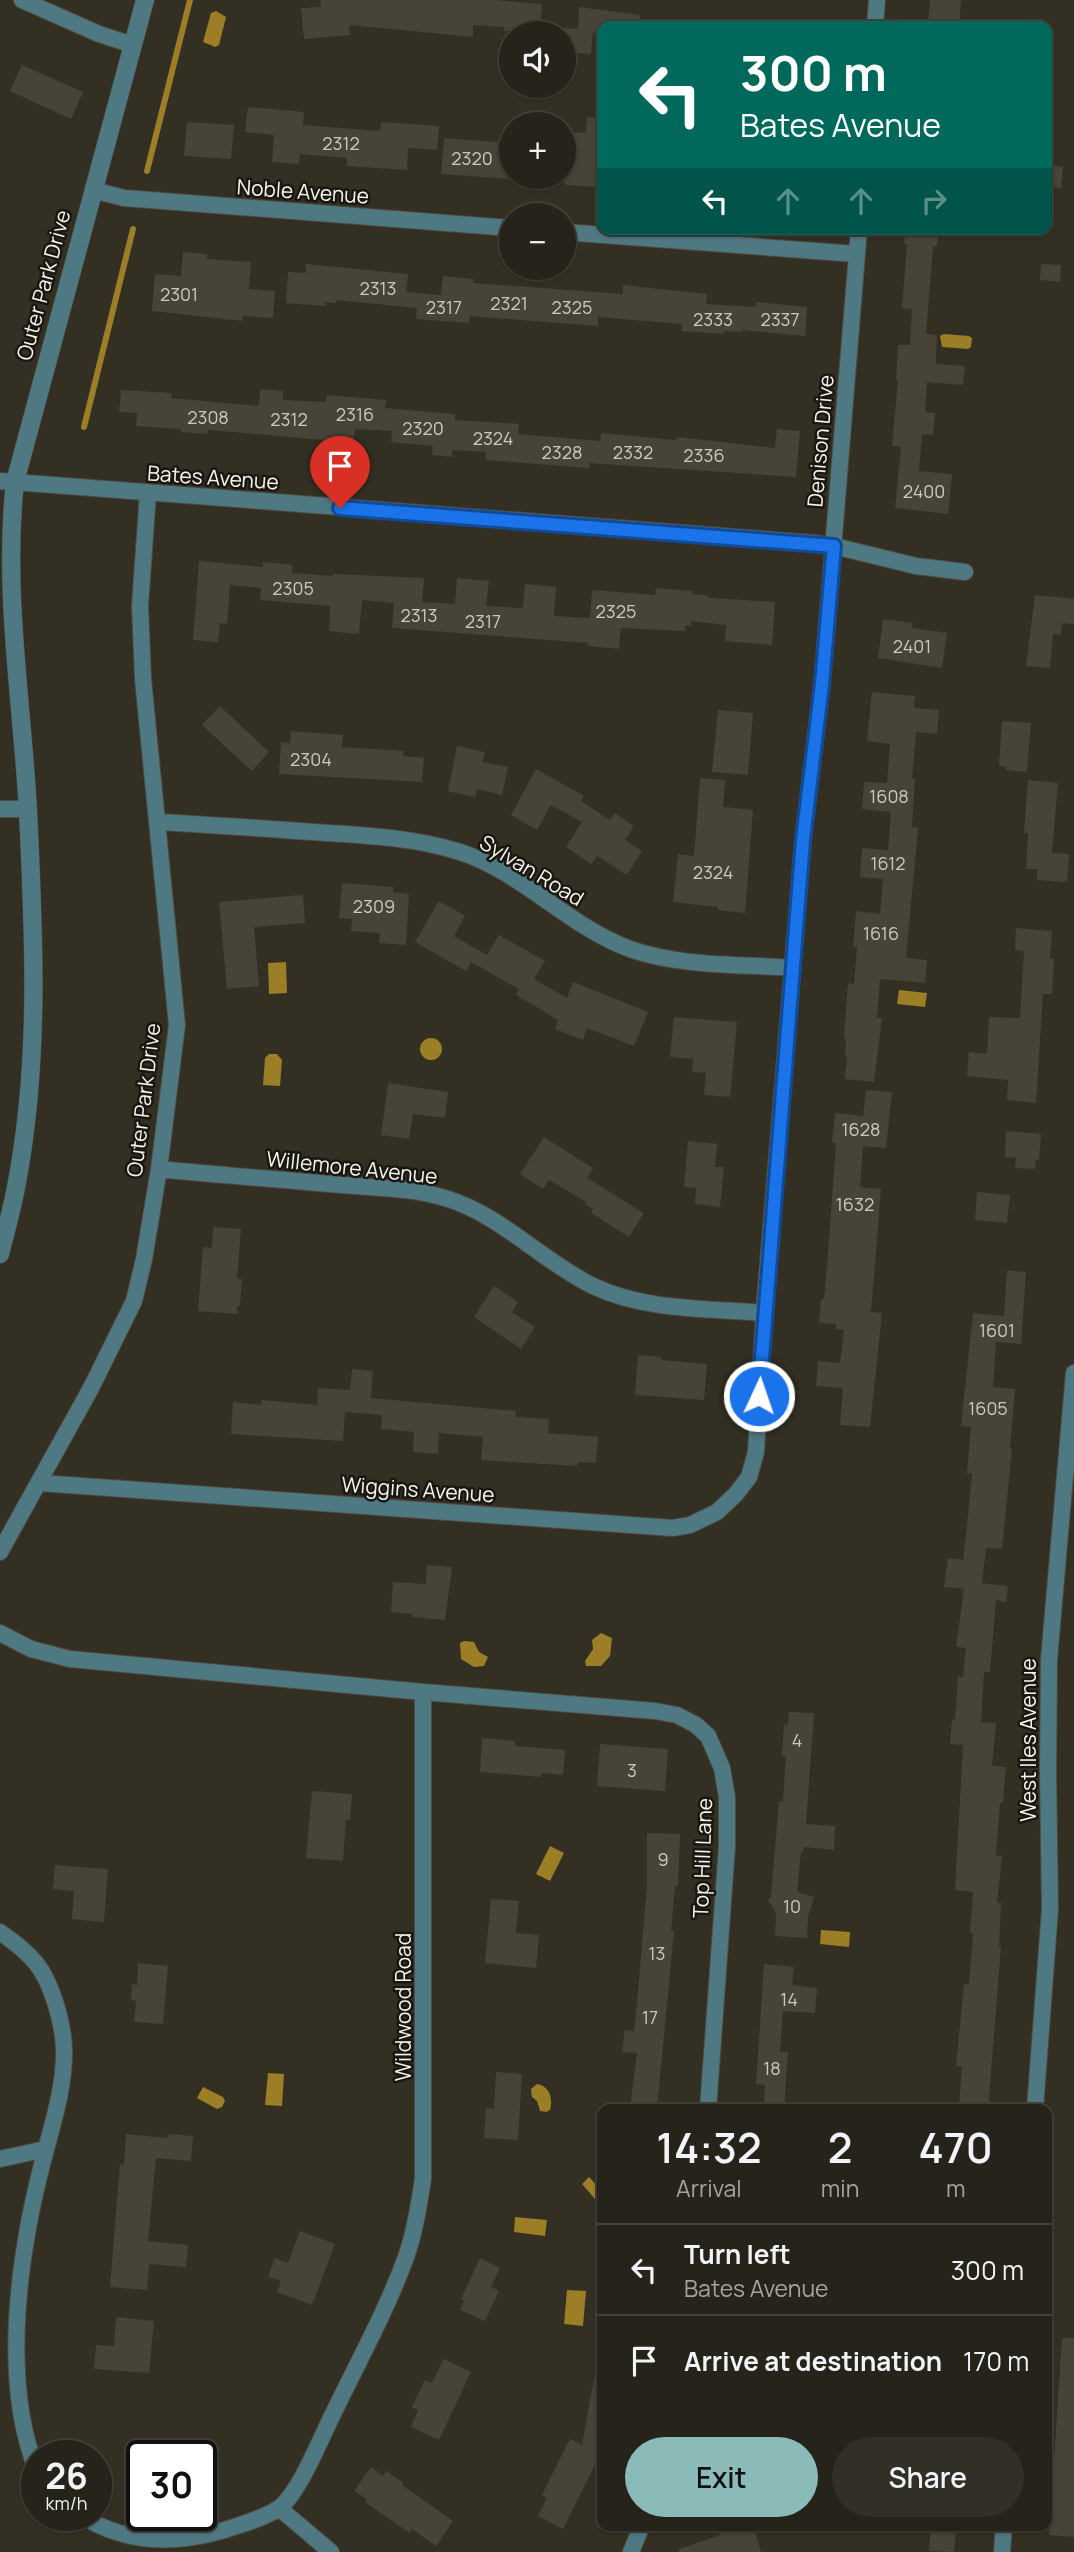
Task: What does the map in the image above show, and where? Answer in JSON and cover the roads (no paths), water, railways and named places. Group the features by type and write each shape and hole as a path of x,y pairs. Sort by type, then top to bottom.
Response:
{"street":[{"path":"22,0 99,34 133,45"},
{"name":"Outer Park Drive","path":"0,1254 17,1182 29,1097 33,1013 33,909 10,577 7,481 93,190 145,0"},
{"path":"875,21 877,0"},
{"name":"Noble Avenue","path":"93,190 124,198 499,227"},
{"path":"576,233 597,234"},
{"path":"604,235 856,254"},
{"name":"Denison Drive","path":"756,1452 764,1313 803,840 822,684 858,235"},
{"name":"Bates Avenue","path":"7,481 834,546 916,566 965,572"},
{"name":"Outer Park Drive","path":"0,1552 91,1388 134,1301 159,1169 177,1025 143,678 140,606 148,493"},
{"path":"0,809 27,809"},
{"name":"Sylvan Road","path":"159,822 400,837 460,852 488,864 569,917 629,949 694,961 793,968"},
{"name":"Willemore Avenue","path":"159,1169 383,1188 448,1199 482,1214 591,1285 618,1296 670,1307 764,1313"},
{"name":"West Iles Avenue","path":"1035,2104 1050,1909 1049,1659 1074,1373"},
{"name":"Wiggins Avenue","path":"40,1483 673,1528 690,1525 717,1512 749,1477 756,1452"},
{"path":"0,1635 31,1649 70,1659 423,1692"},
{"name":"Top Hill Lane","path":"423,1692 655,1711 677,1716 695,1725 708,1736 727,1797 727,1846 708,2104"},
{"name":"Wildwood Road","path":"279,2508 303,2474 384,2309 407,2255 418,2208 423,2179 423,1692"},
{"path":"0,1932 38,1965 61,2020 64,2049 58,2109 11,2286 5,2363 14,2427 21,2444"},
{"path":"0,2159 46,2150"},
{"path":"112,2530 146,2539 179,2541 211,2535 279,2508 331,2552"},
{"path":"631,2552 640,2531"},
{"path":"1002,2552 1004,2531"}],"waterway":[{"path":"147,171 190,0"},
{"path":"84,427 133,229"}]}
